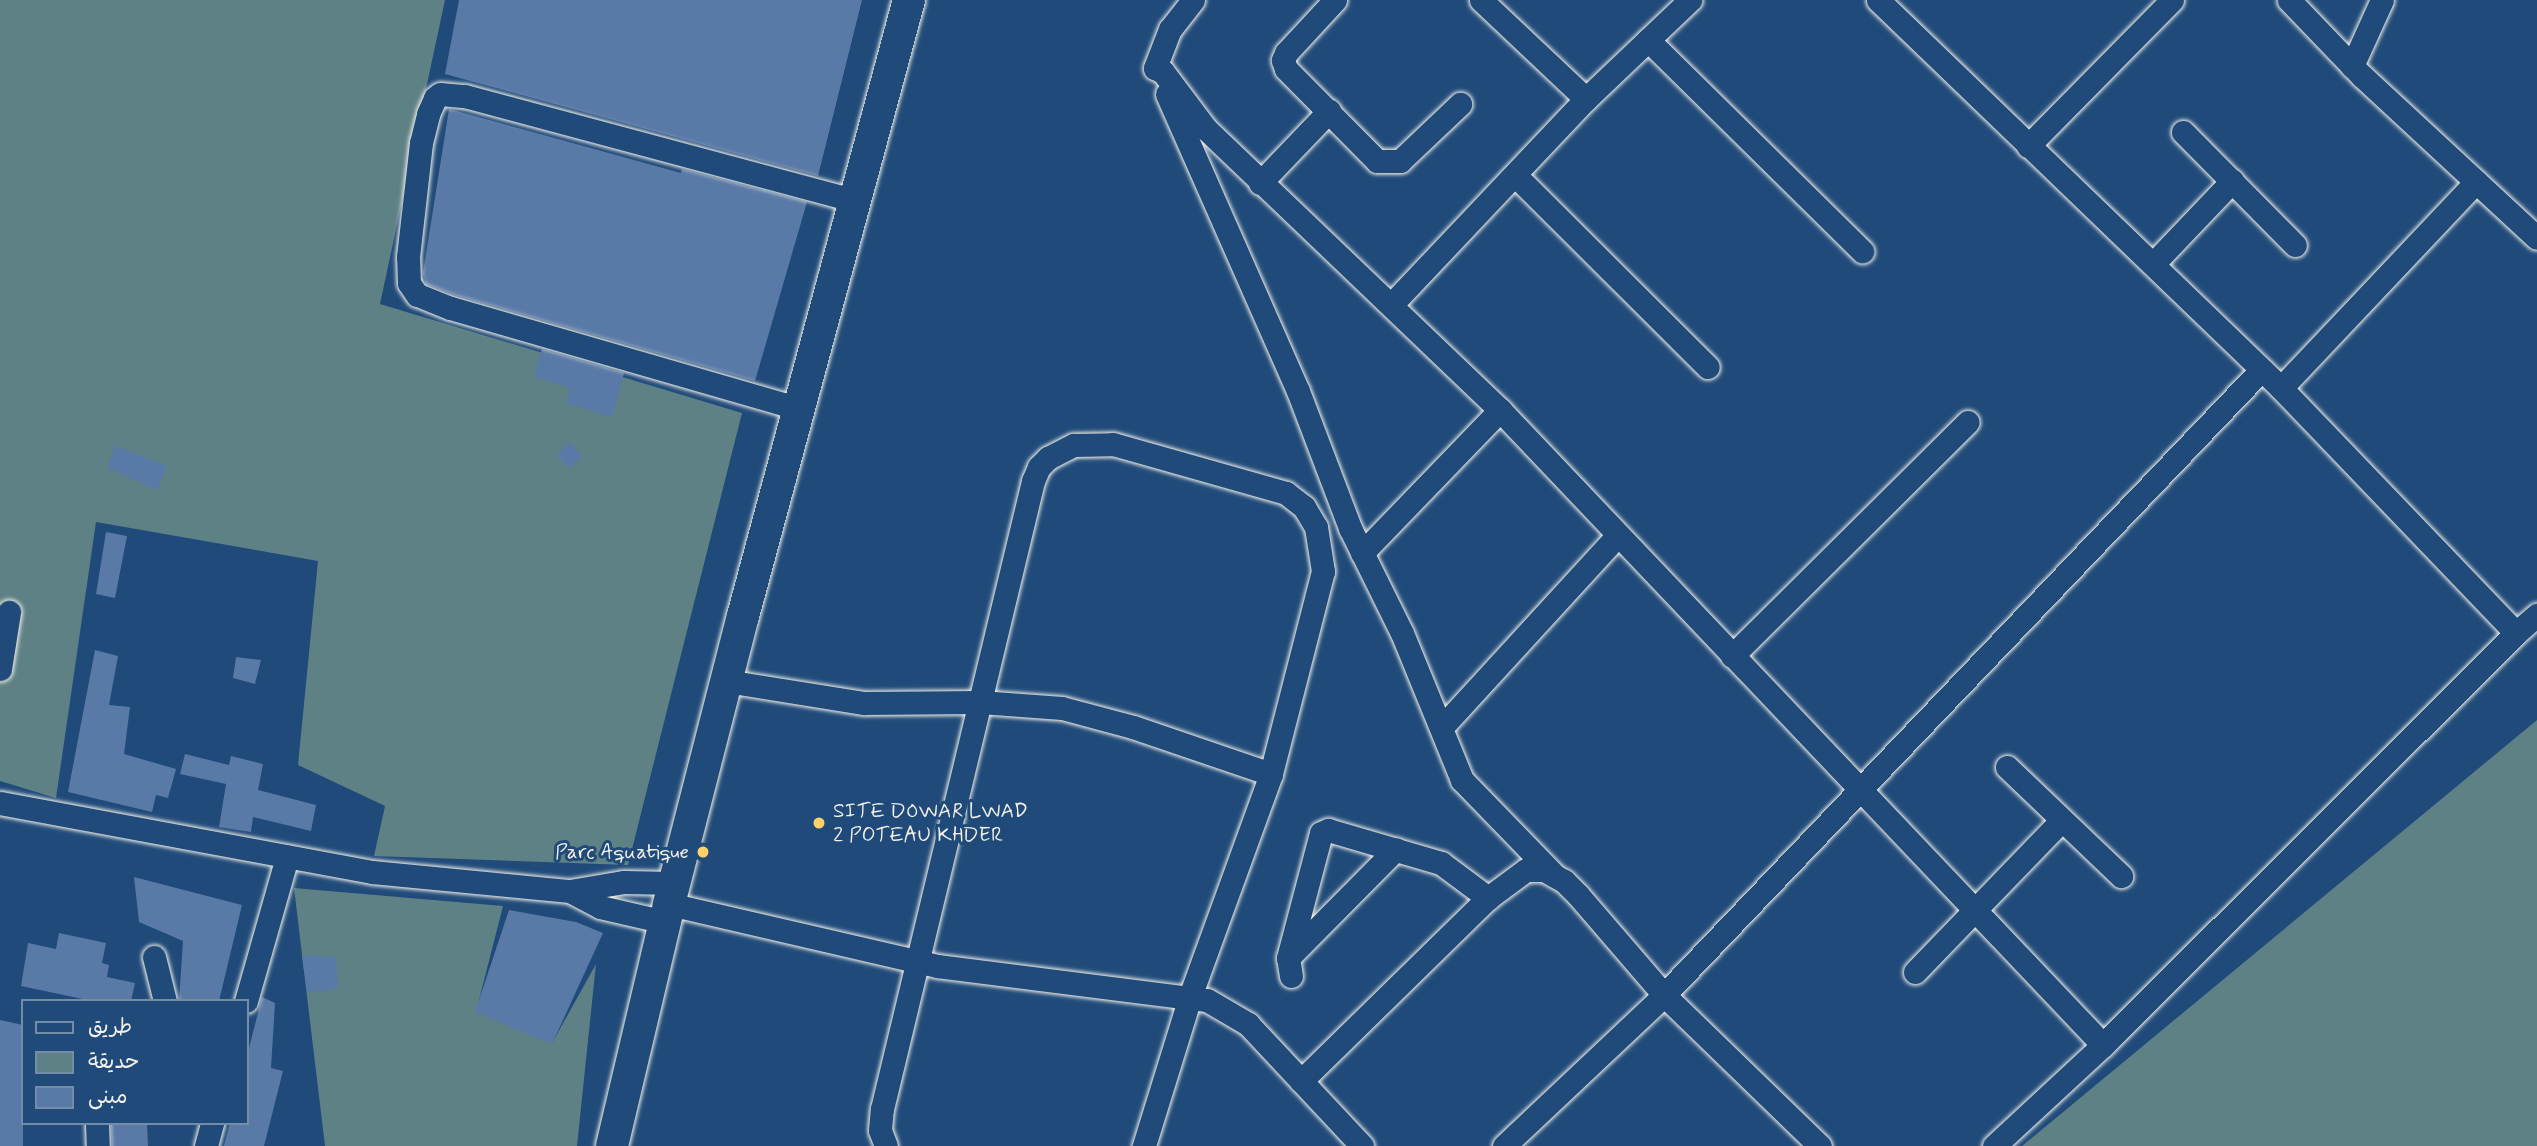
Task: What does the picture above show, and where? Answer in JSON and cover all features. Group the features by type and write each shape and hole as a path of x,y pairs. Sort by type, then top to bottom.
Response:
{"main road":[{"path":"612,1146 669,903 726,681 797,408 909,0"}],"street":[{"path":"1193,0 1170,29 1155,68 1298,391 1321,459 1362,553 1402,633 1462,780 1554,875 1578,895 1664,995 1819,1146"},
{"path":"1335,0 1286,53 1283,60 1286,69 1377,161 1400,161 1460,104"},
{"path":"1481,0 1586,99"},
{"path":"1391,305 1586,99 1690,0"},
{"path":"1878,0 2281,388 2516,632"},
{"path":"2028,146 2172,0"},
{"path":"2289,0 2352,66 2537,238"},
{"path":"2352,66 2382,0"},
{"path":"1648,40 1862,251"},
{"path":"1155,68 1163,72 1206,129 1260,183 1500,410 2103,1045"},
{"path":"797,408 450,308 417,295 407,273 421,143 428,114 435,98 440,94 465,96 853,200"},
{"path":"1260,183 1329,111"},
{"path":"2183,132 2295,245"},
{"path":"1515,175 1708,367"},
{"path":"2153,264 2232,181"},
{"path":"2281,388 2476,181"},
{"path":"1504,1146 1664,995 2261,370"},
{"path":"1362,553 1500,410"},
{"path":"1732,656 1968,422"},
{"path":"886,1146 880,1130 882,1109 1039,467 1048,458 1074,445 1113,444 1286,493 1304,507 1316,527 1323,571 1271,774 1190,997 1144,1146"},
{"path":"1442,727 1617,536"},
{"path":"0,669 9,612"},
{"path":"1994,1146 2103,1045 2516,632 2537,615"},
{"path":"726,681 802,696 864,703 1038,704 1081,712 1271,774"},
{"path":"2007,767 2121,876"},
{"path":"0,803 372,872 570,891 624,882 669,903 918,962 988,975 1190,997 1214,1003 1248,1024 1362,1146"},
{"path":"1915,972 2062,820"},
{"path":"1396,849 1290,967 1321,833 1328,830 1396,849 1441,863 1488,898"},
{"path":"247,999 286,856"},
{"path":"1301,1081 1488,898 1526,870 1544,870 1554,875"},
{"path":"570,891 615,912 669,903"},
{"path":"154,957 164,999"},
{"path":"97,1125 98,1146"},
{"path":"193,1125 196,1146"},
{"path":"206,1146 211,1125"}],"green space":[{"path":"0,0 445,0 380,304 742,413 628,865 374,856 385,806 298,765 318,561 96,522 56,798 0,781"},
{"path":"2537,720 2537,1146 2022,1146"},
{"path":"294,888 503,906 476,1012 552,1043 596,964 577,1146 325,1146"}],"building":[{"path":"459,0 862,0 818,176 445,74"},
{"path":"449,109 681,173 682,169 807,202 755,381 455,295 426,284 423,273"},
{"path":"542,349 624,373 612,417 566,403 570,388 534,376"},
{"path":"569,442 582,456 570,468 557,455"},
{"path":"115,446 167,466 157,490 107,468"},
{"path":"106,532 127,536 115,598 96,594"},
{"path":"95,650 118,656 109,705 130,707 124,754 176,769 168,798 156,795 152,812 68,792"},
{"path":"236,657 261,660 255,684 233,678"},
{"path":"185,754 229,765 231,756 263,764 258,790 316,805 311,831 253,817 251,832 219,827 226,784 180,774"},
{"path":"134,877 242,905 219,999 179,999 183,941 139,922"},
{"path":"509,910 576,922 603,933 552,1044 475,1012"},
{"path":"59,933 106,943 102,963 109,965 107,977 135,983 131,999 83,999 21,986 28,943 56,949"},
{"path":"302,956 336,957 338,989 307,992"},
{"path":"262,997 275,1003 271,1068 283,1071 264,1146 224,1146 229,1125 248,1125 248,1052"},
{"path":"0,1020 21,1025 23,1146 0,1146"},
{"path":"111,1125 147,1125 148,1146 112,1146"}],"place":[{"name":"SITE DOWAR LWAD 2 POTEAU KHDER","path":"819,823"},
{"name":"Parc Aquatique","path":"703,852"}]}
